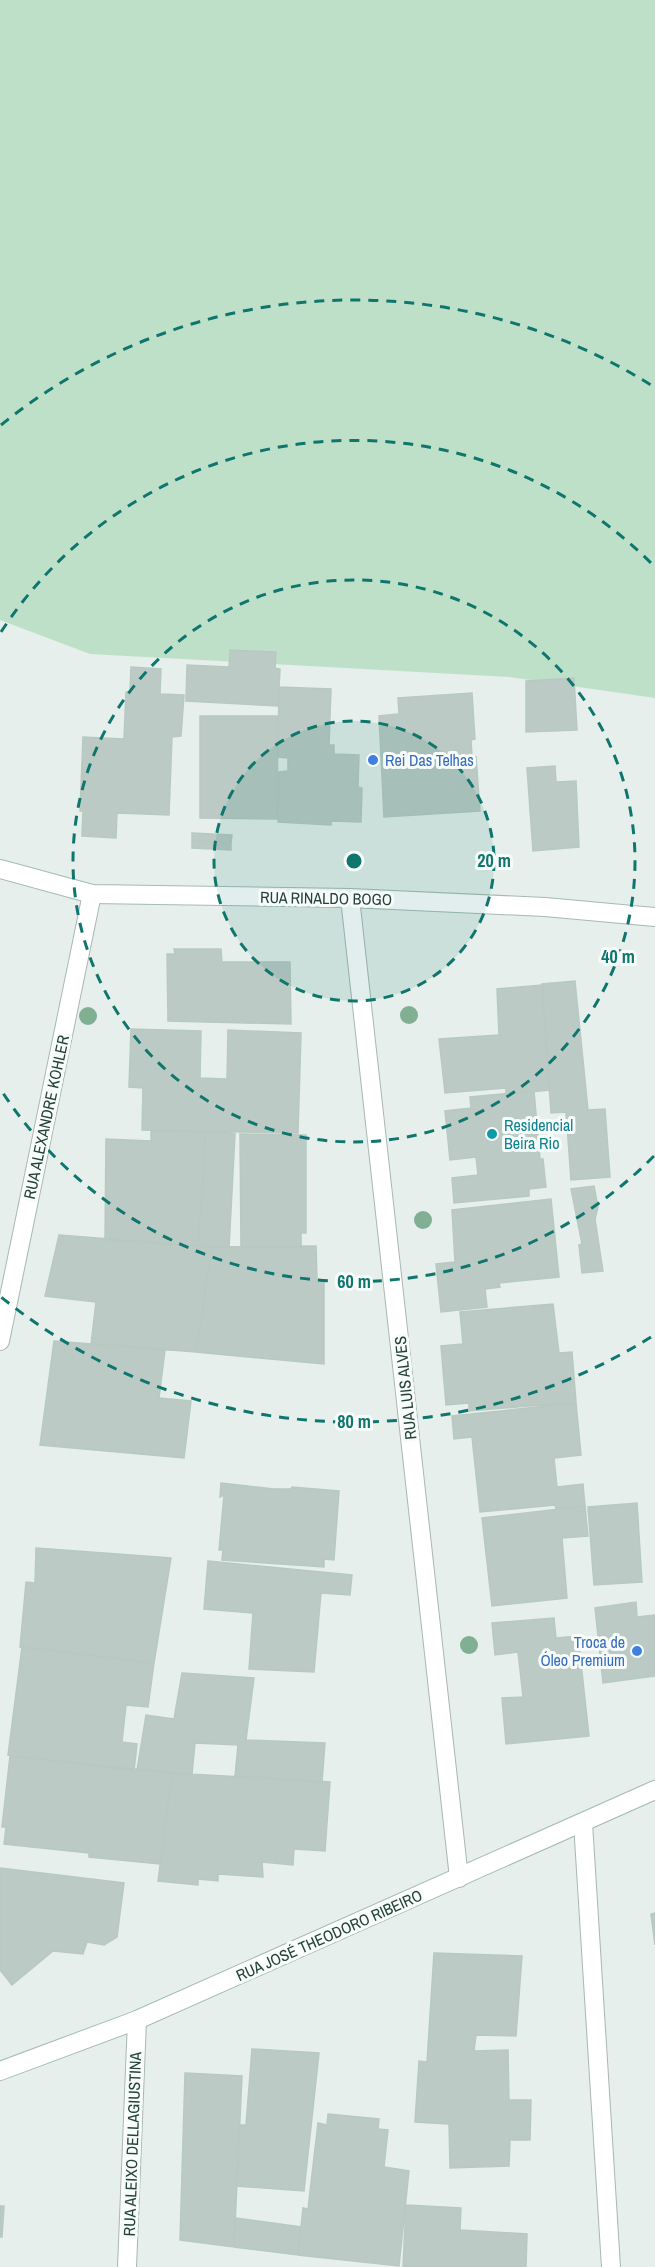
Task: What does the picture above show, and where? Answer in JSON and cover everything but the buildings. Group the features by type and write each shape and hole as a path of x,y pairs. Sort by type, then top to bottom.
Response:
{"street":[{"name":"RUA RINALDO BOGO","path":"0,869 92,894 350,898 545,907 655,917"},
{"name":"RUA ALEXANDRE KOHLER","path":"0,1341 92,894"},
{"name":"RUA LUIS ALVES","path":"350,898 459,1878"},
{"name":"RUA JOSÉ THEODORO RIBEIRO","path":"0,2071 136,2020 655,1790"},
{"path":"583,1823 611,2267"},
{"name":"RUA ALEIXO DELLAGIUSTINA","path":"127,2267 136,2020"}],"green space":[{"path":"0,0 655,0 655,698 509,677 90,654 0,620"}],"place":[{"name":"Rei Das Telhas","path":"373,760"},
{"name":"Residencial Beira Rio","path":"492,1134"},
{"name":"Troca de Óleo Premium","path":"637,1651"}]}
